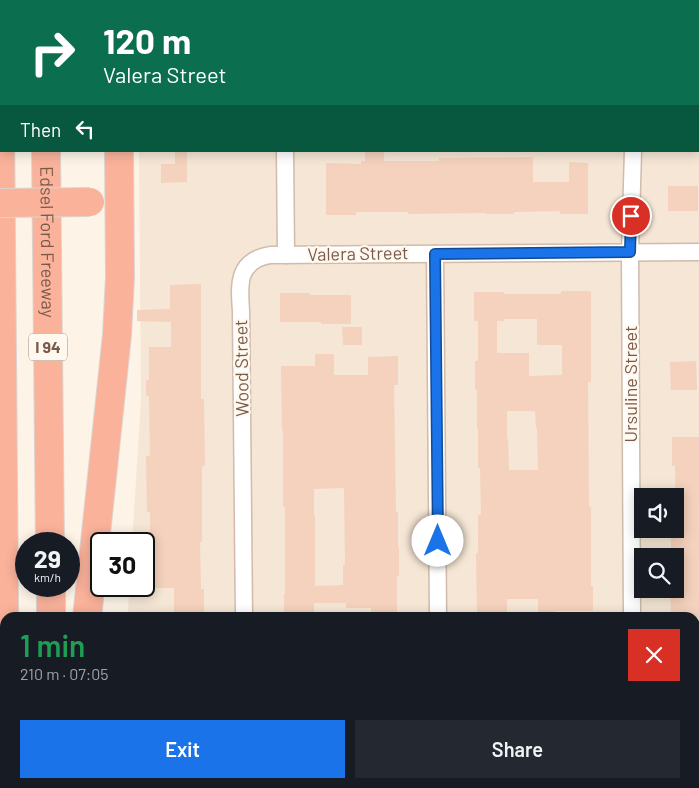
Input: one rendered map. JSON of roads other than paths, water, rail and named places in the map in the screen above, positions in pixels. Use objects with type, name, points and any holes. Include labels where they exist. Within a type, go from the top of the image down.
[{"type":"highway","points":[[0,152],[4,612]]},
{"type":"highway","name":"Edsel Ford Freeway","points":[[46,152],[50,532]]},
{"type":"highway","points":[[88,612],[117,335],[120,277],[119,152]]},
{"type":"highway","points":[[0,203],[90,202],[99,200],[106,195],[119,178]]},
{"type":"highway","points":[[50,597],[51,612]]},
{"type":"street","points":[[285,152],[286,255]]},
{"type":"street","name":"Ursuline Street","points":[[632,152],[630,252],[632,612]]},
{"type":"street","name":"Valera Street","points":[[286,255],[699,252]]},
{"type":"street","points":[[435,254],[438,612]]},
{"type":"street","name":"Wood Street","points":[[244,612],[240,282],[248,266],[263,256],[286,255]]}]
